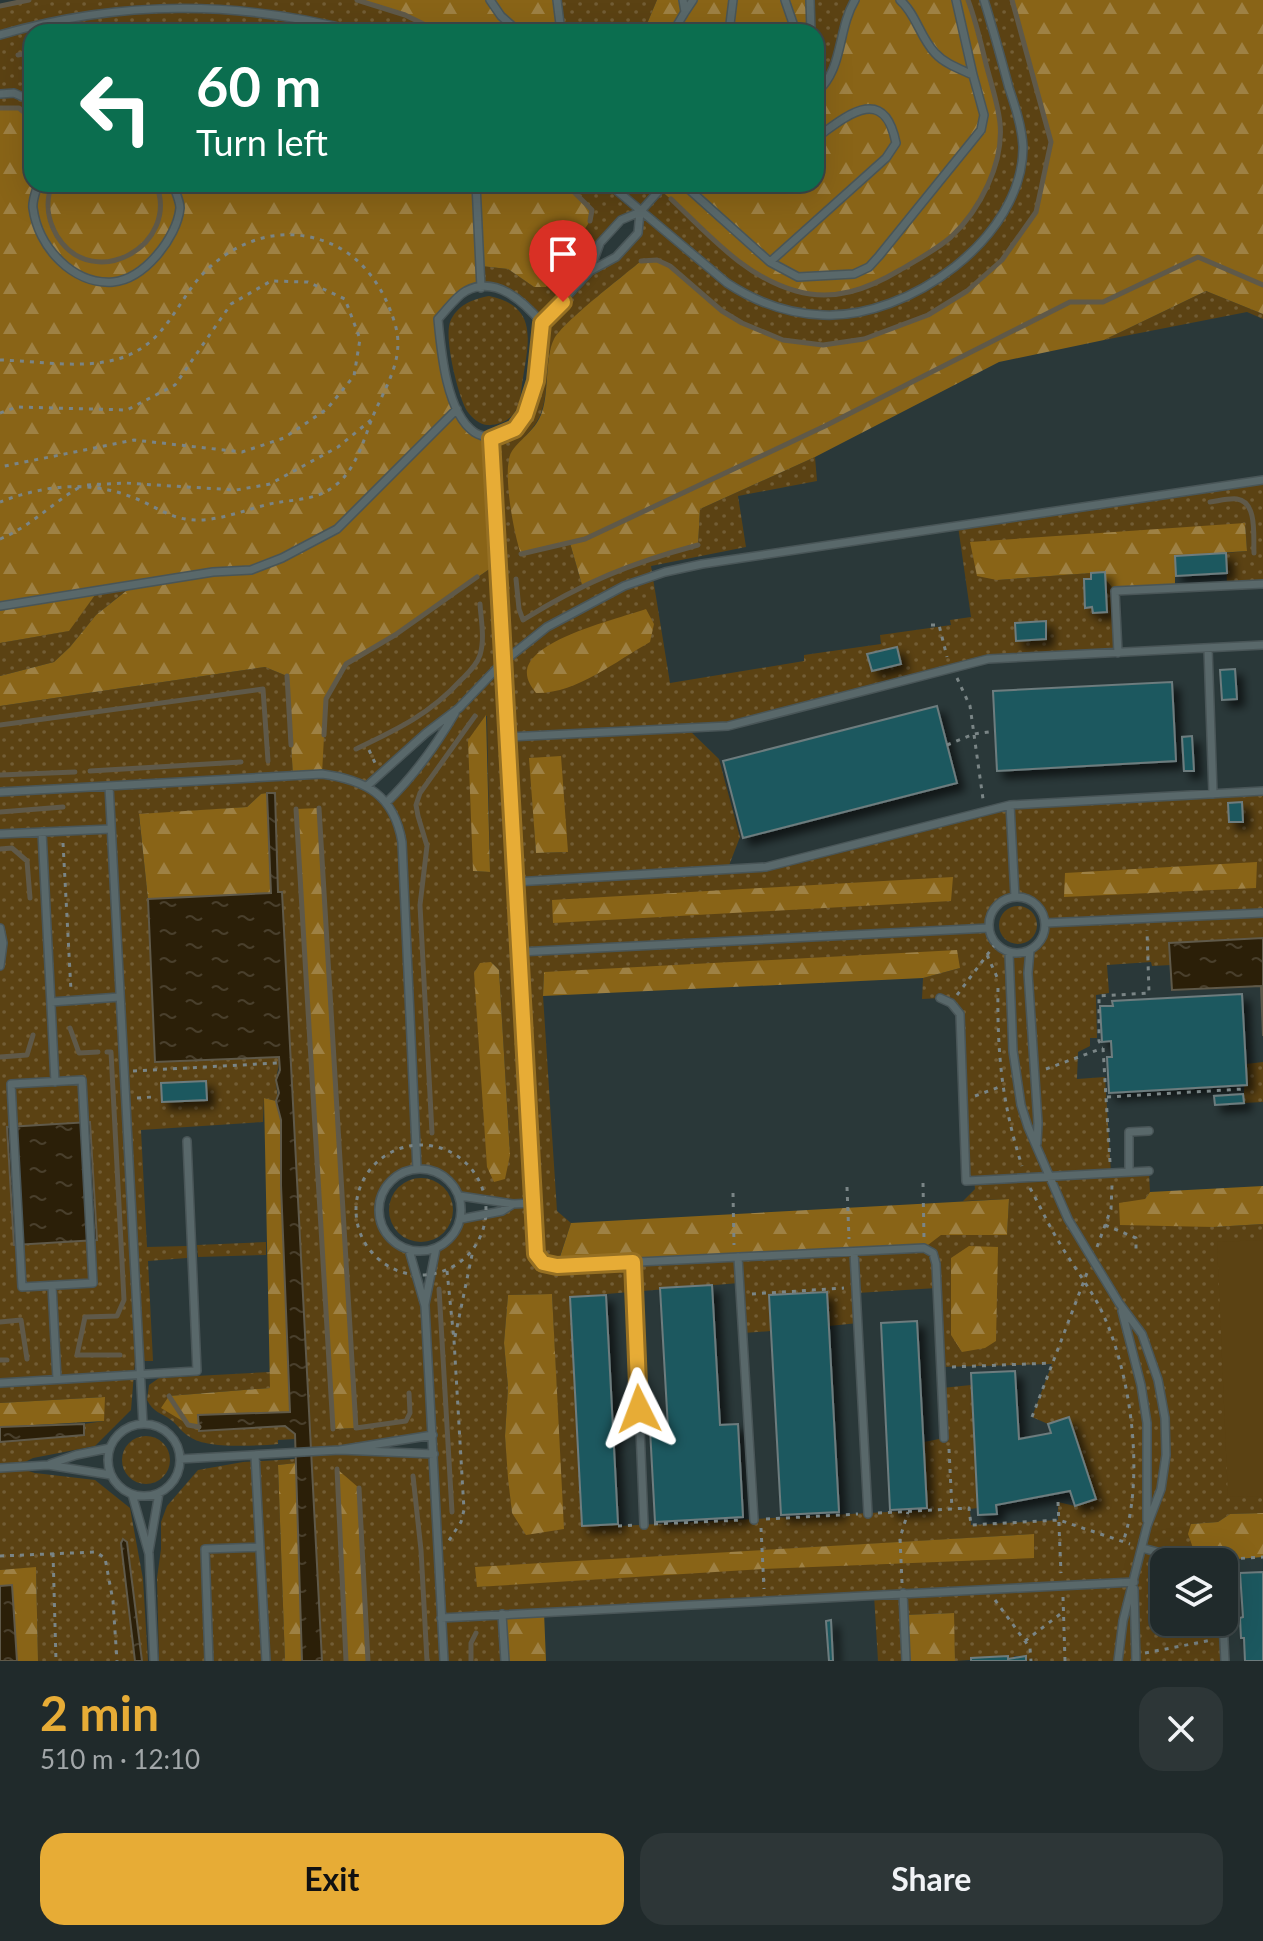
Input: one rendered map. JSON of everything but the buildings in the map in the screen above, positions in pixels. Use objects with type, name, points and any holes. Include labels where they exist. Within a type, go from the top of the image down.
[{"type":"lane","points":[[490,0],[510,24]]},
{"type":"lane","points":[[557,0],[560,24]]},
{"type":"lane","points":[[683,0],[685,12]]},
{"type":"lane","points":[[678,24],[693,0]]},
{"type":"lane","points":[[730,24],[733,0]]},
{"type":"lane","points":[[785,0],[793,24]]},
{"type":"lane","points":[[810,0],[811,24]]},
{"type":"lane","points":[[824,83],[834,70],[847,14],[855,0]]},
{"type":"lane","points":[[900,0],[907,6],[934,53],[950,65],[973,75]]},
{"type":"lane","points":[[693,192],[770,262],[798,277],[854,274],[869,267],[981,130],[984,115],[956,0]]},
{"type":"lane","points":[[618,192],[727,283],[748,296],[794,312],[825,316],[853,313],[881,306],[941,277],[965,260],[1000,220],[1019,170],[1023,147],[984,0]]},
{"type":"lane","points":[[44,24],[93,12],[205,6],[272,12],[324,24]]},
{"type":"lane","points":[[0,35],[24,29]]},
{"type":"lane","points":[[0,94],[14,93],[24,97]]},
{"type":"lane","points":[[770,262],[886,158],[896,143],[893,126],[882,113],[867,109],[854,111],[824,132]]},
{"type":"lane","points":[[36,192],[33,207],[43,237],[57,258],[72,273],[114,282],[141,272],[166,246],[180,207],[175,192]]},
{"type":"lane","points":[[476,192],[481,288]]},
{"type":"lane","points":[[590,271],[600,243],[621,220],[640,212],[658,192]]},
{"type":"lane","points":[[542,323],[523,301],[492,285],[465,291],[438,319],[441,360],[457,409],[472,431],[491,439],[515,429],[525,415],[536,381],[542,323],[590,271],[616,257],[638,233],[640,212]]},
{"type":"lane","points":[[0,606],[213,572],[251,570],[282,558],[337,529],[457,409]]},
{"type":"lane","points":[[491,439],[536,1254],[543,1263],[557,1266],[924,1248],[933,1253],[936,1264],[944,1438]]},
{"type":"lane","points":[[367,786],[459,708],[503,662],[547,627],[624,586],[702,564],[1263,480]]},
{"type":"lane","points":[[1118,653],[1115,591],[1263,584]]},
{"type":"lane","points":[[507,737],[728,726],[988,659],[1263,645]]},
{"type":"lane","points":[[1208,648],[1213,794]]},
{"type":"lane","points":[[386,803],[432,751],[459,708]]},
{"type":"lane","points":[[0,792],[322,774],[350,778],[367,786],[386,803],[399,821],[402,842],[417,1169]]},
{"type":"lane","points":[[109,786],[143,1424]]},
{"type":"lane","points":[[515,882],[766,867],[1010,805],[1263,791]]},
{"type":"lane","points":[[1010,805],[1015,897]]},
{"type":"lane","points":[[0,834],[111,829]]},
{"type":"lane","points":[[42,832],[55,1082]]},
{"type":"lane","points":[[1015,897],[1026,898],[1036,904],[1045,923],[1039,944],[1019,954],[1009,953],[996,943],[989,928],[990,917],[996,907],[1004,900],[1015,897]]},
{"type":"lane","points":[[1045,923],[1263,913]]},
{"type":"lane","points":[[0,928],[3,943],[0,966]]},
{"type":"lane","points":[[519,952],[989,928]]},
{"type":"lane","points":[[1030,950],[1028,973],[1037,1145]]},
{"type":"lane","points":[[1009,953],[1014,1062],[1021,1105],[1068,1219],[1119,1303],[1142,1334],[1153,1360],[1165,1418],[1166,1455],[1161,1489],[1147,1526],[1123,1621],[1118,1661]]},
{"type":"lane","points":[[51,1002],[120,997]]},
{"type":"lane","points":[[940,998],[951,1003],[960,1014],[966,1181],[1149,1171]]},
{"type":"lane","points":[[82,1080],[93,1283],[52,1286],[22,1287],[11,1084],[82,1080]]},
{"type":"lane","points":[[1129,1172],[1129,1132],[1149,1131]]},
{"type":"lane","points":[[0,1383],[197,1371],[187,1141]]},
{"type":"lane","points":[[427,1169],[441,1174],[452,1183],[460,1196],[461,1219],[455,1233],[445,1244],[436,1248],[416,1252],[409,1250],[390,1239],[381,1227],[378,1212],[380,1197],[387,1184],[398,1174],[427,1169]]},
{"type":"lane","points":[[460,1196],[513,1204],[533,1203]]},
{"type":"lane","points":[[461,1219],[502,1211],[513,1204]]},
{"type":"lane","points":[[425,1306],[436,1248]]},
{"type":"lane","points":[[409,1250],[425,1306],[444,1661]]},
{"type":"lane","points":[[852,1252],[868,1514]]},
{"type":"lane","points":[[736,1258],[754,1520]]},
{"type":"lane","points":[[633,1262],[644,1525]]},
{"type":"lane","points":[[52,1286],[57,1379]]},
{"type":"lane","points":[[1119,1303],[1141,1385],[1147,1423],[1147,1526]]},
{"type":"lane","points":[[143,1424],[157,1426],[169,1434],[177,1445],[180,1459],[178,1473],[171,1485],[159,1493],[146,1496],[132,1494],[120,1487],[111,1475],[108,1461],[110,1448],[118,1436],[129,1427],[143,1424]]},
{"type":"lane","points":[[180,1459],[340,1450],[433,1435]]},
{"type":"lane","points":[[48,1465],[110,1448]]},
{"type":"lane","points":[[340,1450],[434,1454]]},
{"type":"lane","points":[[255,1455],[266,1661]]},
{"type":"lane","points":[[0,1468],[48,1465],[111,1475]]},
{"type":"lane","points":[[154,1661],[149,1554],[159,1493]]},
{"type":"lane","points":[[132,1494],[149,1554]]},
{"type":"lane","points":[[209,1661],[205,1549],[260,1547]]},
{"type":"lane","points":[[1142,1548],[1150,1550]]},
{"type":"lane","points":[[441,1618],[1134,1582]]},
{"type":"lane","points":[[1134,1582],[1136,1658]]},
{"type":"lane","points":[[903,1593],[906,1661]]},
{"type":"lane","points":[[502,1614],[505,1661]]},
{"type":"lane","points":[[1224,1638],[1225,1661]]},
{"type":"path","points":[[0,360],[107,362],[137,352],[161,332],[198,279],[224,254],[252,239],[282,234],[313,236],[337,246],[369,271],[385,296],[397,328],[397,362],[364,441],[344,477],[325,492],[214,519],[185,519],[128,495],[83,485],[57,500],[20,531],[0,539]]},
{"type":"path","points":[[0,413],[17,407],[127,410],[175,385],[231,304],[271,281],[308,282],[345,299],[360,339],[354,376],[327,409],[284,438],[242,452],[134,440],[0,467]]},
{"type":"path","points":[[0,502],[27,491],[83,485],[125,483],[236,490],[270,484],[338,447],[372,419]]},
{"type":"path","points":[[931,625],[939,625],[953,669],[970,706],[985,812]]},
{"type":"path","points":[[947,745],[974,734],[995,731]]},
{"type":"path","points":[[369,750],[380,774]]},
{"type":"path","points":[[63,831],[71,1000]]},
{"type":"path","points":[[1032,1417],[1113,1199],[1103,1048],[1099,1041],[1099,996],[1149,993],[1146,918]]},
{"type":"path","points":[[951,1003],[996,943]]},
{"type":"path","points":[[987,955],[997,974],[997,1046],[1001,1086],[1026,1178],[1110,1331],[1128,1403],[1133,1492],[1123,1542]]},
{"type":"path","points":[[124,1072],[277,1063]]},
{"type":"path","points":[[1106,1097],[1243,1089]]},
{"type":"path","points":[[126,1098],[153,1097]]},
{"type":"path","points":[[454,1340],[473,1250],[482,1233],[486,1214],[480,1182],[462,1159],[435,1146],[399,1148],[373,1167],[363,1180],[356,1214],[360,1232],[377,1257],[404,1273],[429,1274],[447,1271],[473,1250]]},
{"type":"path","points":[[923,1183],[924,1248]]},
{"type":"path","points":[[847,1187],[852,1252]]},
{"type":"path","points":[[733,1193],[736,1258]]},
{"type":"path","points":[[1105,1225],[1136,1238],[1136,1250]]},
{"type":"path","points":[[439,1548],[449,1541],[464,1510],[447,1271]]},
{"type":"path","points":[[740,1295],[856,1287]]},
{"type":"path","points":[[941,1367],[1052,1363]]},
{"type":"path","points":[[944,1438],[949,1446],[952,1509]]},
{"type":"path","points":[[764,1601],[761,1519],[969,1508],[971,1525],[1059,1520],[1142,1548]]},
{"type":"path","points":[[903,1593],[900,1538],[908,1512]]},
{"type":"path","points":[[618,1526],[754,1520]]},
{"type":"path","points":[[0,1556],[96,1552],[105,1558],[113,1601],[117,1661]]},
{"type":"path","points":[[53,1553],[56,1661]]},
{"type":"path","points":[[1238,1559],[1263,1557]]},
{"type":"path","points":[[987,1589],[1030,1648],[1031,1661]]},
{"type":"path","points":[[1025,1641],[1063,1612]]},
{"type":"path","points":[[1136,1658],[1224,1638]]},
{"type":"shaded area","points":[[29,0],[357,0],[424,24],[24,24],[24,112],[19,108],[0,108],[0,6]]},
{"type":"shaded area","points":[[557,0],[657,0],[647,24],[573,24],[560,20]]},
{"type":"shaded area","points":[[810,0],[855,0],[834,70],[824,83],[824,24],[811,24]]},
{"type":"shaded area","points":[[968,0],[1012,0],[1051,142],[1036,212],[1002,260],[967,291],[928,315],[864,339],[823,345],[783,340],[742,323],[722,311],[670,266],[641,261],[568,323],[551,347],[541,413],[514,450],[508,464],[521,554],[570,543],[582,585],[640,561],[698,545],[700,509],[815,457],[817,481],[738,496],[746,547],[651,566],[670,683],[804,661],[804,655],[881,644],[880,635],[951,625],[950,620],[971,617],[958,526],[1263,480],[1263,584],[1227,585],[1226,553],[1247,551],[1245,524],[997,580],[1091,573],[1091,579],[1084,580],[1085,607],[1092,607],[1093,613],[1107,612],[1106,580],[1115,591],[1118,653],[988,659],[752,721],[687,728],[719,759],[740,837],[728,868],[766,867],[1010,805],[1263,791],[1263,938],[1170,943],[1171,965],[1152,966],[1151,962],[1107,965],[1109,993],[1096,995],[1097,1038],[1090,1038],[1090,1046],[1078,1052],[1077,1079],[1105,1077],[1111,1173],[1149,1171],[1150,1192],[1145,1199],[1195,1225],[1263,1224],[1263,1513],[1230,1514],[1218,1522],[1191,1524],[1209,1548],[1150,1548],[1150,1636],[1224,1636],[1225,1661],[1026,1661],[1025,1656],[1014,1656],[1014,1659],[955,1661],[953,1613],[904,1615],[906,1661],[878,1661],[874,1595],[503,1614],[505,1661],[368,1661],[367,1613],[337,1471],[346,1661],[322,1661],[282,893],[278,893],[274,793],[261,794],[247,807],[139,815],[148,899],[155,1062],[279,1056],[277,1096],[276,1101],[264,1098],[263,1122],[141,1130],[147,1247],[187,1246],[187,1258],[148,1261],[153,1361],[145,1361],[139,1355],[135,1361],[131,1410],[95,1446],[33,1458],[15,1467],[35,1473],[95,1480],[130,1508],[143,1579],[148,1661],[142,1661],[127,1542],[123,1539],[135,1661],[38,1661],[36,1568],[0,1570],[0,1442],[84,1435],[84,1424],[104,1421],[104,1397],[0,1403],[0,706],[265,667],[287,676],[293,775],[321,774],[326,699],[346,664],[395,635],[498,563],[491,439],[515,429],[528,408],[536,379],[542,323],[507,292],[481,288],[481,266],[508,269],[534,287],[581,198],[575,192],[663,192],[744,267],[772,282],[863,290],[920,257],[994,95]],"holes":[[[640,213],[638,233],[616,257],[591,269],[608,234]],[[457,710],[410,779],[386,803],[367,786]],[[485,716],[487,716],[490,872],[473,871]],[[530,758],[568,852],[536,853]],[[296,810],[356,1428],[333,1429]],[[1015,897],[1034,903],[1044,913],[1045,926],[1040,939],[1018,955],[1005,952],[993,940],[989,926],[992,913],[1002,903]],[[491,962],[499,970],[510,1155]],[[960,968],[923,978],[922,999],[940,998],[960,1014],[966,1181],[974,1180],[975,1189],[963,1201],[1009,1199],[1007,1234],[941,1235],[557,1265],[571,1223],[557,1211],[544,972]],[[206,1081],[207,1100],[162,1102],[161,1083]],[[412,1169],[435,1172],[451,1183],[460,1196],[512,1205],[461,1219],[445,1243],[436,1248],[424,1303],[409,1250],[395,1244],[385,1235],[379,1223],[381,1198],[398,1177]],[[739,1283],[743,1333],[771,1331],[769,1295],[827,1292],[829,1326],[858,1323],[857,1293],[937,1288],[941,1367],[1052,1364],[1032,1417],[1048,1424],[1069,1418],[1096,1499],[1075,1506],[1058,1502],[1058,1520],[971,1525],[970,1509],[978,1508],[971,1385],[942,1388],[944,1438],[924,1442],[927,1510],[583,1526],[570,1297]],[[552,1294],[563,1529],[512,1513],[505,1436],[508,1387],[504,1343],[508,1295]],[[433,1436],[433,1454],[346,1449]],[[1034,1534],[478,1587],[476,1568]]]},
{"type":"shaded area","points":[[1206,291],[1263,314],[1263,319],[1247,312],[1104,340]]},
{"type":"shaded area","points":[[489,296],[516,308],[527,326],[528,338],[518,406],[509,418],[491,425],[476,420],[463,404],[449,341],[450,322],[461,307]]},
{"type":"shaded area","points":[[133,585],[96,615],[54,662],[0,676],[0,643],[68,631],[98,591]]},
{"type":"shaded area","points":[[1018,906],[1031,912],[1037,925],[1031,938],[1018,944],[1005,938],[999,925],[1005,912]]},
{"type":"shaded area","points":[[1263,1062],[1263,1102],[1244,1103],[1246,1064]]},
{"type":"shaded area","points":[[415,1178],[427,1178],[444,1187],[451,1198],[451,1222],[444,1233],[427,1242],[415,1242],[403,1237],[394,1228],[389,1216],[389,1204],[394,1192],[403,1183]]},
{"type":"shaded area","points":[[1263,1240],[1263,1496],[1228,1497],[1217,1242]]},
{"type":"shaded area","points":[[266,1242],[266,1255],[198,1257],[197,1245]]},
{"type":"shaded area","points":[[270,1372],[270,1388],[169,1396],[199,1430],[285,1426],[295,1434],[295,1439],[278,1440],[278,1444],[232,1446],[198,1441],[155,1410],[147,1400],[149,1385],[159,1378]]},
{"type":"shaded area","points":[[146,1436],[163,1443],[170,1460],[163,1477],[146,1484],[129,1477],[122,1460],[129,1443]]},
{"type":"shaded area","points":[[296,1459],[296,1463],[278,1465],[285,1661],[159,1661],[157,1578],[161,1522],[167,1506],[198,1470],[243,1462]]},
{"type":"green space","points":[[357,0],[557,0],[560,20],[573,24],[424,24]]},
{"type":"green space","points":[[657,0],[810,0],[811,24],[647,24]]},
{"type":"green space","points":[[855,0],[968,0],[1000,124],[998,154],[989,183],[971,213],[951,237],[863,290],[832,294],[799,292],[744,267],[663,192],[824,192],[824,83],[834,70]]},
{"type":"green space","points":[[1012,0],[1263,0],[1263,314],[1206,291],[1104,340],[999,362],[815,457],[700,509],[698,545],[640,561],[582,585],[570,543],[521,554],[510,501],[509,459],[512,451],[533,429],[542,412],[551,346],[560,331],[581,311],[641,261],[657,260],[670,266],[722,311],[742,323],[783,340],[823,345],[864,339],[928,315],[967,291],[1002,260],[1036,212],[1051,142]]},
{"type":"green space","points":[[0,108],[19,108],[24,112],[24,192],[574,192],[592,210],[590,221],[546,287],[534,287],[508,269],[481,266],[481,288],[465,291],[438,319],[447,380],[457,410],[474,431],[491,439],[498,563],[395,635],[346,664],[326,699],[322,774],[293,776],[287,676],[265,667],[0,706],[0,676],[54,662],[96,615],[131,587],[98,591],[69,631],[0,643]]},
{"type":"green space","points":[[1245,523],[1247,551],[1175,556],[1175,588],[1115,591],[1106,580],[1105,572],[997,580],[977,576],[970,542]]},
{"type":"green space","points":[[646,609],[654,624],[650,642],[581,682],[551,692],[536,693],[528,680],[527,670],[544,648],[578,631]]},
{"type":"green space","points":[[486,715],[490,872],[473,871],[468,740]]},
{"type":"green space","points":[[561,756],[568,852],[536,853],[529,758]]},
{"type":"green space","points":[[267,793],[271,893],[148,899],[139,814],[247,807],[261,794]]},
{"type":"green space","points":[[319,808],[356,1428],[333,1429],[296,809]]},
{"type":"green space","points":[[1257,862],[1256,888],[1064,897],[1065,873]]},
{"type":"green space","points":[[953,877],[951,901],[553,923],[552,900]]},
{"type":"green space","points":[[957,950],[960,968],[923,978],[543,996],[544,972]]},
{"type":"green space","points":[[491,962],[499,970],[510,1155],[505,1179],[494,1182],[487,1167],[474,973],[480,963]]},
{"type":"green space","points":[[264,1098],[276,1101],[281,1120],[290,1412],[199,1415],[199,1431],[161,1408],[169,1396],[270,1388]]},
{"type":"green space","points":[[1263,1186],[1263,1224],[1213,1227],[1120,1225],[1119,1203],[1145,1199],[1150,1192]]},
{"type":"green space","points":[[1009,1199],[1007,1235],[941,1235],[924,1248],[557,1266],[571,1223]]},
{"type":"green space","points":[[969,1246],[998,1247],[996,1341],[985,1348],[962,1352],[951,1335],[951,1258]]},
{"type":"green space","points":[[552,1294],[564,1529],[526,1535],[512,1513],[508,1478],[505,1436],[508,1387],[504,1343],[508,1295]]},
{"type":"green space","points":[[105,1397],[104,1421],[0,1427],[0,1403]]},
{"type":"green space","points":[[296,1463],[302,1661],[285,1661],[278,1465]]},
{"type":"green space","points":[[337,1469],[359,1488],[368,1661],[346,1661]]},
{"type":"green space","points":[[1263,1513],[1263,1557],[1238,1559],[1238,1548],[1193,1548],[1188,1534],[1191,1524],[1218,1522],[1230,1514]]},
{"type":"green space","points":[[1034,1534],[1034,1558],[763,1569],[477,1587],[475,1567]]},
{"type":"green space","points":[[36,1567],[38,1661],[17,1661],[12,1586],[0,1586],[0,1570]]},
{"type":"green space","points":[[544,1612],[546,1661],[505,1661],[502,1614]]},
{"type":"green space","points":[[954,1613],[955,1661],[906,1661],[904,1615]]},
{"type":"water","points":[[267,793],[275,793],[278,892],[282,892],[322,1661],[302,1661],[295,1434],[285,1426],[199,1431],[198,1415],[290,1412],[281,1120],[276,1101],[279,1093],[276,1080],[280,1070],[279,1057],[155,1062],[148,899],[271,893]]},
{"type":"water","points":[[1263,938],[1263,1036],[1261,986],[1172,990],[1169,943]]},
{"type":"water","points":[[90,1122],[97,1240],[14,1245],[7,1127]]},
{"type":"water","points":[[84,1424],[84,1435],[0,1442],[0,1427]]},
{"type":"water","points":[[123,1539],[127,1542],[142,1661],[135,1661]]},
{"type":"water","points":[[12,1585],[17,1661],[0,1661],[0,1586]]},
{"type":"waterway","points":[[0,6],[29,0]]},
{"type":"waterway","points":[[357,0],[424,24]]},
{"type":"waterway","points":[[671,199],[714,240],[760,276],[810,294],[837,294],[863,288],[933,251],[962,226],[980,200],[998,154],[998,108],[968,0]]},
{"type":"waterway","points":[[641,261],[657,260],[670,266],[722,311],[742,323],[783,340],[823,345],[864,339],[928,315],[967,291],[1002,260],[1036,212],[1051,142],[1012,0]]},
{"type":"waterway","points":[[18,55],[24,54]]},
{"type":"waterway","points":[[0,108],[19,108],[24,112]]},
{"type":"waterway","points":[[50,192],[48,211],[57,236],[73,253],[91,261],[111,261],[129,255],[145,243],[156,226],[160,206],[157,192]]},
{"type":"waterway","points":[[574,192],[592,210],[590,221]]},
{"type":"waterway","points":[[521,554],[585,539],[825,426],[1070,302],[1103,302],[1198,257],[1263,285]]},
{"type":"waterway","points":[[1210,502],[1227,499],[1244,502],[1253,522],[1254,553]]},
{"type":"waterway","points":[[516,579],[523,620],[608,575],[698,545]]},
{"type":"waterway","points":[[324,735],[326,699],[346,664],[395,635],[477,577]]},
{"type":"waterway","points":[[356,749],[425,712],[472,669],[481,649],[480,604]]},
{"type":"waterway","points":[[287,676],[291,745]]},
{"type":"waterway","points":[[0,725],[263,689],[268,761]]},
{"type":"waterway","points":[[432,1133],[420,905],[427,846],[416,805],[420,793],[475,716]]},
{"type":"waterway","points":[[90,771],[241,762]]},
{"type":"waterway","points":[[0,775],[75,772]]},
{"type":"waterway","points":[[0,812],[63,807]]},
{"type":"waterway","points":[[319,808],[356,1428],[406,1421],[410,1413],[409,1393]]},
{"type":"waterway","points":[[296,809],[333,1429]]},
{"type":"waterway","points":[[0,849],[12,848],[27,861],[30,898]]},
{"type":"waterway","points":[[70,1028],[79,1053],[98,1052]]},
{"type":"waterway","points":[[0,1057],[27,1055],[33,1035]]},
{"type":"waterway","points":[[107,1052],[111,1052],[124,1300],[117,1316],[85,1317],[77,1355],[120,1355]]},
{"type":"waterway","points":[[439,1289],[452,1512]]},
{"type":"waterway","points":[[0,1322],[21,1320],[27,1359]]},
{"type":"waterway","points":[[0,1360],[7,1360]]},
{"type":"waterway","points":[[169,1396],[188,1425],[199,1427]]},
{"type":"waterway","points":[[337,1469],[346,1661]]},
{"type":"waterway","points":[[413,1476],[427,1661]]},
{"type":"waterway","points":[[359,1488],[368,1661]]},
{"type":"waterway","points":[[471,1661],[471,1643],[476,1633]]},
{"type":"route","points":[[563,302],[542,323],[536,381],[525,415],[515,429],[491,439],[536,1254],[543,1263],[557,1266],[633,1262],[639,1409]]}]
